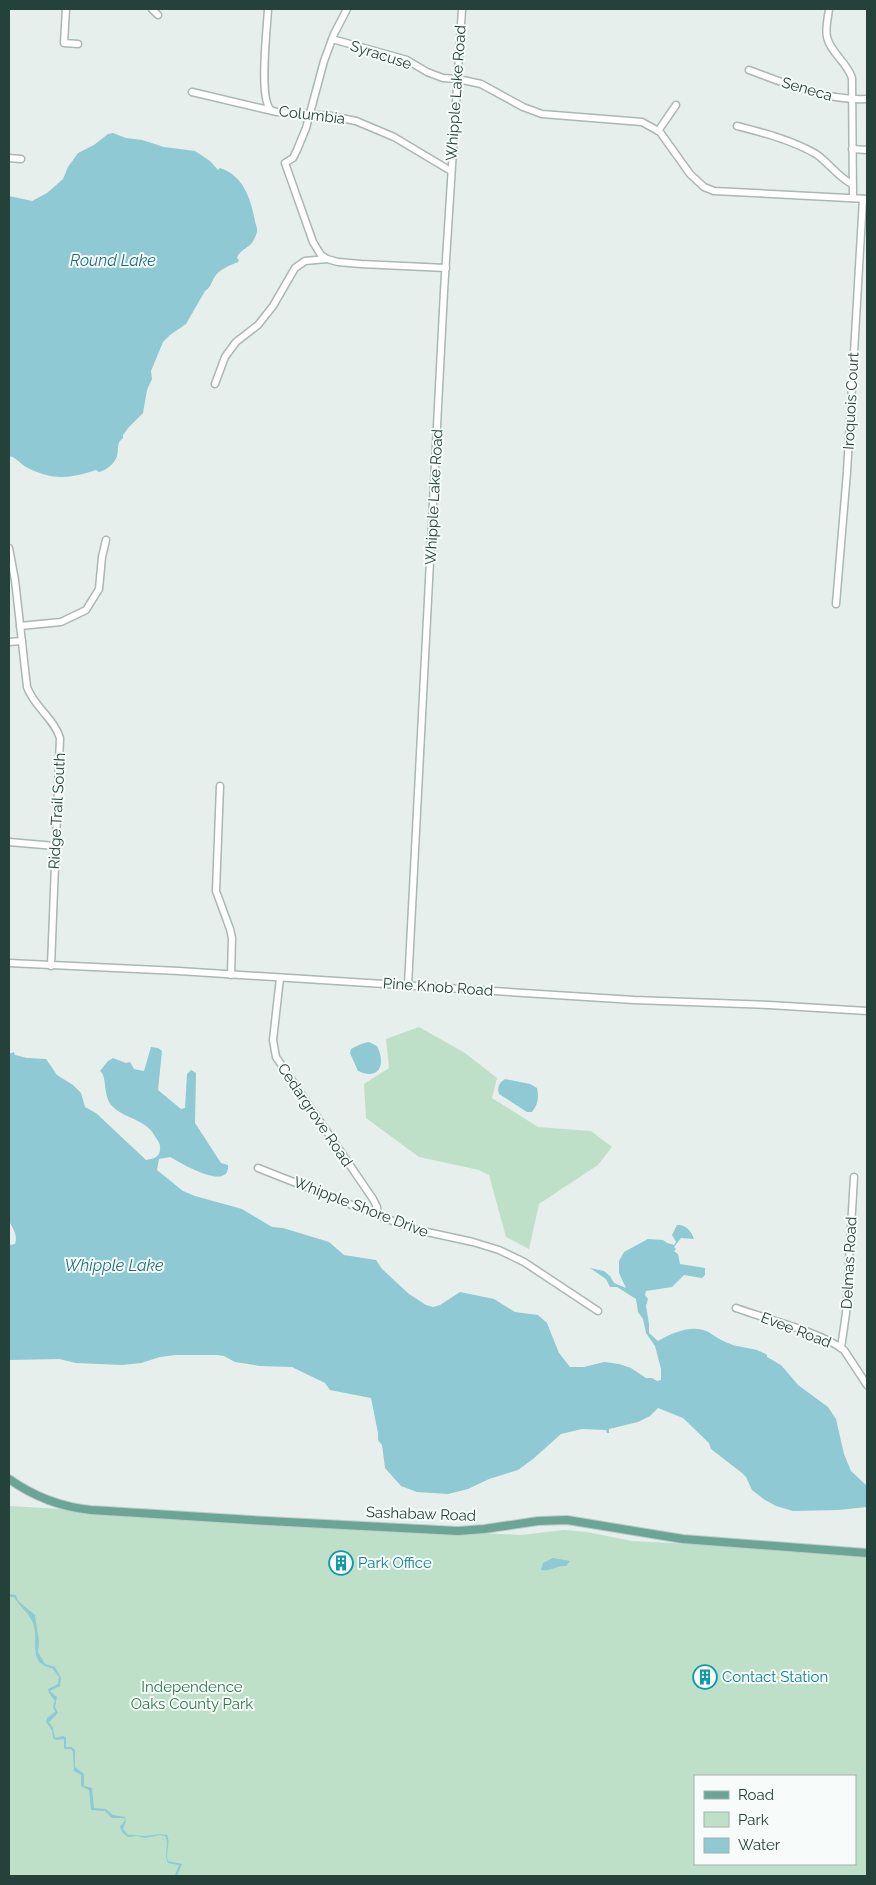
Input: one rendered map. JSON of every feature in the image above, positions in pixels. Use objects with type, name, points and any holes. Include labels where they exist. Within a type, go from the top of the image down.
[{"type":"main road","name":"Sashabaw Road","points":[[9,1478],[45,1498],[66,1506],[91,1510],[260,1521],[458,1530],[484,1529],[546,1520],[568,1520],[683,1539],[867,1553]]},
{"type":"street","points":[[66,9],[64,43],[78,44]]},
{"type":"street","points":[[152,9],[158,15]]},
{"type":"street","points":[[268,9],[265,74],[266,104],[270,109]]},
{"type":"street","points":[[347,9],[332,39],[297,150],[293,158],[284,163],[313,242],[321,255],[338,262],[446,268]]},
{"type":"street","name":"Whipple Lake Road","points":[[408,985],[410,913],[420,776],[451,171],[462,9]]},
{"type":"street","points":[[829,9],[828,40],[850,70],[852,78],[853,198]]},
{"type":"street","name":"Syracuse","points":[[332,39],[407,60],[433,75],[481,84],[523,107],[542,114],[636,121],[658,131]]},
{"type":"street","name":"Seneca","points":[[749,70],[821,95],[841,99],[867,99]]},
{"type":"street","name":"Columbia","points":[[192,92],[270,109],[276,112],[343,118],[370,126],[394,137],[451,171]]},
{"type":"street","points":[[676,105],[658,131],[690,174],[704,187],[714,191],[865,199]]},
{"type":"street","points":[[737,126],[787,140],[816,154],[846,181],[852,184]]},
{"type":"street","points":[[852,149],[867,150]]},
{"type":"street","points":[[9,158],[21,159]]},
{"type":"street","name":"Iroquois Court","points":[[836,604],[865,199]]},
{"type":"street","points":[[215,384],[225,357],[236,342],[258,324],[274,306],[295,268],[305,261],[327,258]]},
{"type":"street","points":[[20,626],[61,622],[86,610],[100,589],[102,557],[106,540]]},
{"type":"street","name":"Ridge Trail South","points":[[9,548],[15,580],[24,672],[29,692],[36,705],[53,723],[60,738],[60,780],[55,846],[51,966]]},
{"type":"street","points":[[9,642],[22,641]]},
{"type":"street","points":[[220,786],[216,891],[232,938],[231,975]]},
{"type":"street","points":[[9,842],[55,846]]},
{"type":"street","name":"Pine Knob Road","points":[[9,963],[623,999],[867,1011]]},
{"type":"street","name":"Cedargrove Road","points":[[280,978],[273,1040],[276,1057],[373,1199],[378,1215]]},
{"type":"street","name":"Whipple Shore Drive","points":[[258,1168],[413,1229],[472,1242],[506,1253],[524,1262],[598,1311]]},
{"type":"street","name":"Delmas Road","points":[[841,1348],[846,1305],[854,1177]]},
{"type":"street","name":"Evee Road","points":[[736,1308],[811,1334],[841,1348],[867,1385]]},
{"type":"green space","points":[[419,1027],[465,1053],[497,1078],[492,1098],[538,1127],[591,1131],[612,1147],[598,1165],[539,1204],[529,1249],[506,1237],[489,1175],[479,1170],[419,1157],[366,1118],[364,1084],[389,1068],[386,1039]]},
{"type":"green space","name":"Independence Oaks County Park","points":[[9,1506],[521,1535],[564,1530],[587,1532],[632,1541],[867,1553],[867,1876],[9,1876]]},
{"type":"water","name":"Round Lake","points":[[113,133],[164,147],[195,151],[210,161],[218,170],[220,168],[228,171],[235,176],[245,189],[251,204],[257,232],[251,244],[238,255],[238,262],[224,268],[216,275],[186,324],[163,342],[151,371],[152,379],[147,390],[143,413],[123,435],[116,459],[112,464],[99,472],[96,470],[62,477],[46,475],[28,468],[15,458],[9,456],[9,196],[32,201],[47,193],[63,179],[68,167],[78,153],[94,145],[108,134]]},
{"type":"water","points":[[369,1042],[377,1046],[381,1064],[376,1072],[366,1074],[358,1071],[350,1053],[351,1049]]},
{"type":"water","name":"Whipple Lake","points":[[151,1047],[162,1051],[158,1090],[181,1109],[185,1108],[187,1074],[191,1070],[196,1073],[195,1123],[221,1163],[228,1165],[226,1173],[221,1176],[213,1176],[193,1169],[170,1157],[159,1159],[157,1170],[183,1191],[242,1209],[272,1227],[283,1228],[329,1242],[344,1255],[376,1260],[382,1269],[409,1294],[426,1305],[433,1307],[440,1305],[460,1292],[494,1299],[515,1312],[538,1315],[547,1323],[559,1353],[570,1367],[584,1367],[604,1362],[619,1364],[631,1368],[646,1378],[652,1378],[657,1381],[661,1380],[661,1369],[655,1346],[646,1333],[643,1319],[638,1312],[636,1299],[617,1287],[610,1287],[606,1279],[590,1268],[604,1271],[614,1283],[626,1288],[619,1273],[619,1261],[624,1252],[648,1239],[663,1240],[674,1245],[676,1242],[672,1235],[677,1225],[686,1227],[694,1239],[681,1238],[674,1247],[676,1249],[674,1251],[678,1254],[680,1264],[705,1268],[705,1275],[702,1278],[684,1275],[672,1287],[646,1291],[649,1333],[658,1341],[683,1330],[704,1330],[730,1344],[763,1353],[781,1365],[798,1385],[828,1407],[836,1419],[844,1454],[851,1471],[867,1486],[867,1507],[793,1511],[776,1506],[752,1490],[746,1477],[711,1449],[709,1443],[683,1418],[658,1408],[650,1416],[638,1422],[609,1429],[609,1433],[606,1430],[582,1429],[561,1434],[518,1470],[489,1479],[468,1489],[448,1494],[417,1492],[401,1486],[385,1468],[382,1445],[378,1440],[371,1398],[330,1390],[325,1383],[292,1367],[260,1366],[235,1362],[224,1356],[217,1355],[176,1355],[122,1365],[76,1363],[59,1359],[9,1360],[9,1245],[15,1244],[16,1238],[9,1221],[9,1054],[14,1052],[15,1055],[27,1058],[46,1059],[57,1075],[73,1085],[81,1093],[85,1107],[96,1113],[146,1160],[157,1156],[160,1152],[159,1143],[152,1132],[142,1123],[113,1107],[107,1098],[104,1078],[100,1071],[113,1058],[126,1063],[130,1062],[134,1069],[144,1071]]},
{"type":"water","points":[[505,1079],[530,1084],[537,1088],[536,1106],[532,1112],[527,1112],[499,1094],[499,1085]]},
{"type":"water","points":[[553,1558],[570,1561],[566,1566],[541,1570],[543,1563]]},
{"type":"water","points":[[9,1594],[16,1595],[18,1601],[35,1615],[39,1642],[38,1652],[45,1664],[55,1667],[61,1678],[60,1686],[50,1691],[57,1697],[55,1707],[58,1713],[49,1722],[53,1728],[55,1738],[66,1737],[66,1747],[72,1747],[75,1750],[75,1767],[84,1774],[84,1786],[92,1788],[94,1808],[106,1809],[113,1815],[125,1817],[126,1821],[123,1829],[128,1835],[167,1835],[168,1861],[182,1864],[177,1876],[175,1875],[179,1865],[168,1863],[166,1853],[167,1842],[165,1836],[128,1837],[122,1832],[120,1827],[125,1820],[124,1818],[112,1818],[105,1811],[91,1810],[89,1790],[81,1786],[81,1775],[74,1771],[73,1752],[71,1749],[64,1749],[64,1739],[56,1740],[53,1738],[52,1730],[46,1722],[47,1718],[55,1712],[53,1706],[55,1701],[48,1689],[58,1684],[59,1677],[52,1668],[39,1661],[36,1656],[35,1630],[32,1620],[14,1597],[9,1597]]},
{"type":"place","name":"Park Office","points":[[341,1563]]},
{"type":"place","name":"Contact Station","points":[[705,1677]]}]
